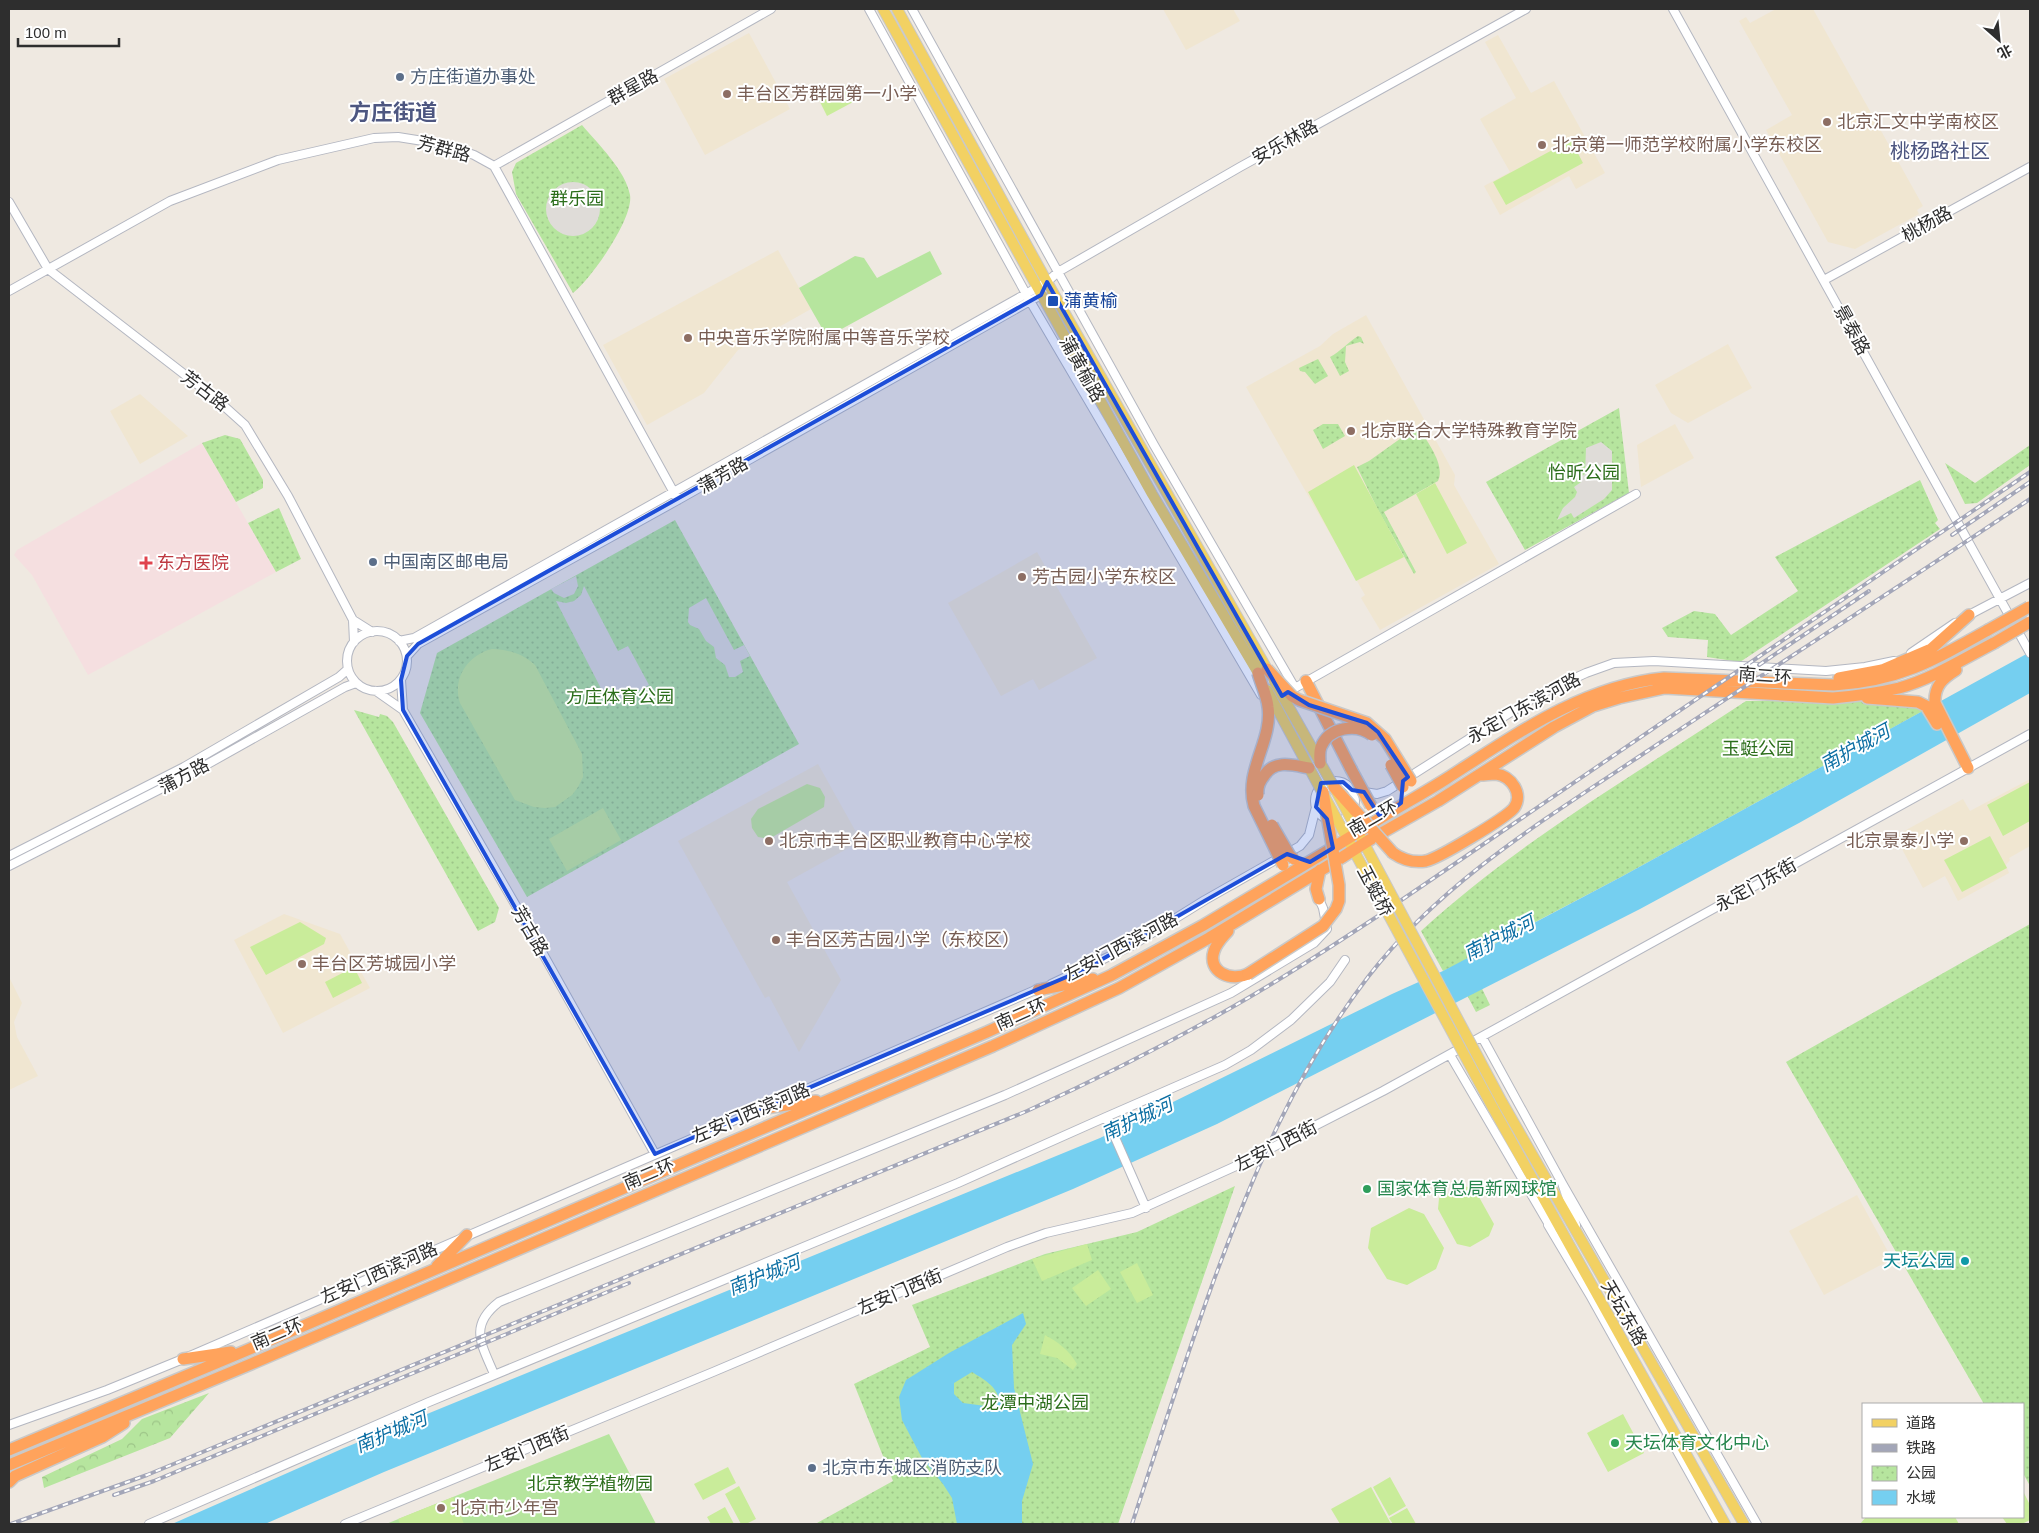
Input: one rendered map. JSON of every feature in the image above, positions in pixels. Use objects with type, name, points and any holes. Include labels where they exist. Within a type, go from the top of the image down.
[{"type":"highway","name":"南二环","points":[[9,1450],[987,1032],[1112,975],[1310,862],[1544,718],[1588,696],[1616,686],[1642,680],[1664,678],[1834,685],[1860,684],[1898,675],[1951,651],[2030,607]]},
{"type":"highway","points":[[1802,684],[1862,675],[1882,670],[1909,659],[1931,649],[1969,615]]},
{"type":"highway","name":"南二环","points":[[9,1465],[993,1046],[1119,988],[1236,922],[1479,775],[1554,727],[1593,706],[1665,688],[1825,697],[1855,696],[1900,687],[1934,674],[2030,622]]},
{"type":"highway","points":[[1955,751],[1935,703],[1935,693],[1939,683],[1945,677],[1994,643]]},
{"type":"highway","points":[[1263,671],[1299,700],[1367,723],[1385,739],[1407,784],[1401,803],[1389,813],[1379,815],[1371,806]]},
{"type":"highway","points":[[1263,671],[1268,714],[1265,735],[1252,781],[1252,796],[1254,806],[1283,865],[1278,881]]},
{"type":"highway","points":[[1306,681],[1375,814],[1369,825]]},
{"type":"highway","points":[[1855,696],[1918,702],[1926,706],[1965,770]]},
{"type":"highway","points":[[1310,862],[1302,862],[1290,856],[1263,811],[1257,790],[1259,782],[1265,774],[1275,766],[1283,764],[1314,766],[1320,749],[1330,736],[1343,729],[1360,728],[1370,733],[1378,742],[1407,784]]},
{"type":"highway","points":[[1326,786],[1393,853],[1398,857],[1413,861],[1434,858],[1451,849],[1513,808],[1518,796],[1508,778],[1494,774],[1479,775]]},
{"type":"highway","points":[[1407,784],[1431,784],[1442,781]]},
{"type":"highway","points":[[1236,922],[1218,943],[1213,960],[1217,969],[1225,976],[1236,978],[1248,974],[1323,926],[1336,909],[1339,901],[1339,885],[1326,786]]},
{"type":"highway","points":[[1319,900],[1316,889],[1320,870]]},
{"type":"highway","points":[[1292,888],[1310,892],[1319,900]]},
{"type":"highway","points":[[1038,990],[1112,975]]},
{"type":"highway","points":[[765,1108],[830,1099]]},
{"type":"highway","points":[[434,1269],[467,1235]]},
{"type":"highway","points":[[183,1359],[245,1350]]},
{"type":"highway","points":[[11,1479],[102,1438],[147,1407]]},
{"type":"main road","name":"蒲黄榆路","points":[[883,9],[1152,494],[1263,671]]},
{"type":"main road","name":"蒲黄榆路","points":[[897,9],[1263,671]]},
{"type":"main road","points":[[1134,479],[1152,494]]},
{"type":"main road","name":"玉蜓桥","points":[[1263,671],[1326,786],[1365,874],[1497,1105]]},
{"type":"main road","name":"天坛东路","points":[[1497,1105],[1581,1239],[1744,1524]]},
{"type":"main road","name":"天坛东路","points":[[1497,1105],[1575,1256],[1725,1524]]},
{"type":"street","name":"群星路","points":[[494,166],[771,9]]},
{"type":"street","points":[[868,9],[1028,297],[1267,705],[1636,494]]},
{"type":"street","points":[[912,9],[1154,445],[1295,688]]},
{"type":"street","name":"安乐林路","points":[[1038,291],[1058,272],[1240,166],[1526,9]]},
{"type":"street","name":"景泰路","points":[[1673,9],[2029,650]]},
{"type":"street","name":"芳群路","points":[[48,269],[170,201],[288,158],[374,138],[398,137],[442,144],[474,155],[494,166],[678,500]]},
{"type":"street","name":"桃杨路","points":[[1824,280],[2030,167]]},
{"type":"street","name":"芳古路","points":[[9,202],[48,269],[215,398],[245,425],[288,496],[353,620]]},
{"type":"street","points":[[9,291],[48,269]]},
{"type":"street","name":"蒲芳路","points":[[407,656],[418,644],[678,500],[1038,291]]},
{"type":"street","name":"蒲芳路","points":[[399,641],[414,638],[1028,297]]},
{"type":"street","points":[[2001,598],[2030,583]]},
{"type":"street","name":"永定门东滨河路","points":[[1352,790],[1377,794],[1395,787],[1538,695],[1601,667],[1627,662],[1647,661],[1802,671],[1826,671],[1865,667],[1908,655],[1945,629],[2001,598]]},
{"type":"street","points":[[353,620],[372,632]]},
{"type":"street","points":[[353,620],[354,642],[348,657],[348,669],[356,683],[366,689],[376,691],[392,688],[401,680],[406,670],[407,656],[399,641],[386,633],[372,632],[354,642]]},
{"type":"street","name":"蒲方路","points":[[9,856],[184,767],[340,677],[348,669]]},
{"type":"street","points":[[401,680],[403,710]]},
{"type":"street","name":"蒲方路","points":[[9,866],[190,774],[345,687],[356,683]]},
{"type":"street","points":[[376,691],[403,710]]},
{"type":"street","points":[[1279,698],[1326,786]]},
{"type":"street","name":"芳古路","points":[[403,710],[523,918],[655,1154]]},
{"type":"street","name":"永定门东街","points":[[1465,1046],[2030,734]]},
{"type":"street","points":[[1346,825],[1348,816],[1355,805],[1352,790],[1343,782],[1326,786],[1315,801],[1316,807],[1327,819],[1338,820],[1346,825],[1465,1046]]},
{"type":"street","name":"左安门西滨河路","points":[[9,1425],[107,1390],[183,1359],[1038,990],[1131,946],[1300,846],[1309,835],[1316,807]]},
{"type":"street","points":[[1338,820],[1348,816]]},
{"type":"street","points":[[494,1374],[480,1342],[480,1332],[486,1316],[500,1302],[1005,1095],[1230,993],[1320,938],[1327,929],[1323,908],[1319,900]]},
{"type":"street","points":[[149,1524],[494,1374],[958,1183],[1225,1065],[1271,1037],[1330,982],[1345,960]]},
{"type":"street","points":[[1482,1037],[1562,1182],[1593,1233],[1757,1524]]},
{"type":"street","name":"左安门西街","points":[[345,1524],[714,1372],[1007,1246],[1046,1233],[1132,1214],[1261,1153],[1465,1046]]},
{"type":"street","points":[[1450,1055],[1596,1306],[1718,1524]]},
{"type":"street","points":[[1464,1080],[1496,1061]]},
{"type":"street","points":[[1106,1117],[1130,1176],[1146,1208]]},
{"type":"street","points":[[1562,1182],[1581,1239]]},
{"type":"street","points":[[1548,1224],[1575,1256]]},
{"type":"highlighted area","points":[[1047,282],[1282,696],[1288,692],[1309,705],[1367,723],[1378,732],[1408,777],[1403,781],[1401,803],[1385,815],[1379,815],[1364,792],[1352,790],[1343,782],[1321,783],[1316,807],[1327,819],[1333,848],[1310,862],[1287,854],[1085,969],[655,1154],[403,710],[401,680],[407,656],[418,644],[1041,295]]},
{"type":"shaded area","points":[[1163,9],[1233,9],[1240,21],[1186,50]]},
{"type":"shaded area","name":"北京汇文中学南校区","points":[[1776,9],[1813,9],[1923,206],[1917,210],[1919,214],[1855,249],[1828,242],[1766,130],[1792,115],[1739,21],[1746,17],[1750,23]]},
{"type":"shaded area","name":"丰台区芳群园第一小学","points":[[749,33],[790,109],[705,155],[664,79]]},
{"type":"shaded area","name":"北京第一师范学校附属小学东校区","points":[[1498,35],[1531,93],[1554,81],[1605,173],[1576,189],[1569,176],[1500,215],[1484,186],[1510,172],[1480,119],[1516,98],[1485,42]]},
{"type":"shaded area","points":[[568,182],[578,182],[588,186],[596,194],[600,209],[596,224],[588,232],[578,236],[568,236],[558,232],[550,224],[546,214],[546,204],[550,194],[558,186]]},
{"type":"shaded area","name":"中央音乐学院附属中等音乐学校","points":[[778,250],[811,309],[738,350],[704,393],[647,425],[603,345]]},
{"type":"shaded area","name":"北京联合大学特殊教育学院","points":[[1366,315],[1455,475],[1454,485],[1499,564],[1380,630],[1361,598],[1365,595],[1246,387],[1320,346],[1333,334]]},
{"type":"shaded area","points":[[1728,344],[1752,388],[1688,423],[1671,413],[1655,385]]},
{"type":"shaded area","points":[[140,394],[188,436],[140,464],[110,411]]},
{"type":"shaded area","points":[[1675,424],[1694,458],[1641,487],[1637,445]]},
{"type":"shaded area","points":[[1601,442],[1612,451],[1612,490],[1604,499],[1574,518],[1571,513],[1557,520],[1563,508],[1575,497],[1577,492],[1574,487],[1581,482],[1582,476],[1585,474],[1586,448]]},
{"type":"shaded area","name":"东方医院","points":[[202,443],[276,572],[88,675],[32,575],[14,555],[17,550]]},
{"type":"shaded area","points":[[1037,552],[1097,658],[1039,690],[1033,679],[1001,696],[948,603]]},
{"type":"shaded area","points":[[576,576],[578,586],[574,594],[564,598],[554,593],[551,589]]},
{"type":"shaded area","points":[[584,586],[618,651],[628,646],[649,685],[610,706],[556,601],[566,603],[574,601],[581,595]]},
{"type":"shaded area","points":[[706,598],[734,650],[744,645],[750,656],[740,661],[743,672],[735,677],[729,677],[725,665],[716,658],[714,647],[706,641],[699,629],[688,622],[689,608]]},
{"type":"shaded area","points":[[818,764],[861,841],[787,882],[841,980],[799,1052],[769,996],[765,998],[678,841]]},
{"type":"shaded area","name":"北京景泰小学","points":[[2030,779],[2030,846],[2009,858],[2010,860],[2006,865],[2009,873],[1958,901],[1945,876],[1923,888],[1895,836],[1963,799],[1970,811]]},
{"type":"shaded area","name":"丰台区芳城园小学","points":[[284,914],[340,934],[370,988],[283,1033],[234,940]]},
{"type":"shaded area","points":[[9,977],[22,1003],[14,1022],[17,1037],[38,1076],[9,1090]]},
{"type":"shaded area","points":[[1857,1195],[1892,1259],[1824,1295],[1789,1231]]},
{"type":"green space","points":[[846,85],[855,101],[827,116],[819,100]]},
{"type":"green space","name":"群乐园","points":[[582,125],[617,167],[630,195],[625,218],[610,247],[590,275],[573,293],[516,194],[512,172],[516,163]]},
{"type":"green space","points":[[1571,140],[1583,163],[1506,205],[1493,182]]},
{"type":"green space","points":[[930,251],[942,274],[827,337],[799,288],[855,256],[864,258],[877,278]]},
{"type":"green space","points":[[1358,336],[1361,337],[1364,344],[1360,342],[1346,346],[1345,362],[1349,371],[1340,376],[1330,357]]},
{"type":"green space","points":[[1318,359],[1328,376],[1315,384],[1299,368]]},
{"type":"green space","name":"怡昕公园","points":[[1619,408],[1629,493],[1525,550],[1486,482]]},
{"type":"green space","points":[[1323,424],[1338,424],[1345,436],[1323,449],[1313,430]]},
{"type":"green space","points":[[1418,426],[1437,460],[1440,474],[1438,481],[1384,512],[1416,572],[1414,574],[1378,510],[1357,467],[1369,461]]},
{"type":"green space","points":[[225,435],[240,439],[263,480],[263,488],[236,502],[202,443]]},
{"type":"green space","points":[[2030,445],[2030,465],[1977,503],[1965,504],[1945,463],[1975,483]]},
{"type":"green space","points":[[1354,465],[1404,557],[1356,581],[1308,492]]},
{"type":"green space","points":[[1920,480],[1938,520],[1935,523],[1940,529],[1740,662],[1707,657],[1708,640],[1668,637],[1662,628],[1694,611],[1715,614],[1731,635],[1798,591],[1775,557]]},
{"type":"green space","points":[[1435,483],[1467,543],[1447,554],[1416,494]]},
{"type":"green space","points":[[279,508],[301,559],[276,572],[248,523]]},
{"type":"green space","name":"方庄体育公园","points":[[675,520],[799,744],[527,897],[420,713],[437,653]]},
{"type":"green space","points":[[492,649],[515,653],[535,665],[582,754],[583,777],[578,787],[572,795],[555,807],[534,807],[515,800],[460,703],[458,685],[464,669],[476,656]]},
{"type":"green space","name":"玉蜓公园","points":[[1746,701],[1899,701],[1923,711],[1621,877],[1467,958],[1490,1005],[1476,1012],[1452,967],[1443,971],[1421,931],[1498,867],[1538,838]]},
{"type":"green space","points":[[354,710],[379,717],[380,714],[387,716],[393,722],[499,908],[495,922],[478,931]]},
{"type":"green space","points":[[2030,782],[2030,821],[2003,836],[1987,805]]},
{"type":"green space","points":[[807,784],[820,788],[825,797],[824,807],[769,839],[758,837],[752,828],[751,819],[758,809]]},
{"type":"green space","points":[[603,808],[621,840],[567,871],[549,839]]},
{"type":"green space","points":[[1990,836],[2007,868],[1962,892],[1944,860]]},
{"type":"green space","points":[[300,922],[326,938],[324,944],[266,975],[250,947]]},
{"type":"green space","name":"天坛公园","points":[[2030,924],[2030,1486],[2024,1475],[2024,1403],[1983,1403],[1786,1062]]},
{"type":"green space","points":[[354,967],[362,983],[333,998],[325,982]]},
{"type":"green space","name":"龙潭中湖公园","points":[[1235,1186],[1118,1524],[817,1523],[893,1481],[854,1384],[930,1347],[912,1305],[1045,1254],[1137,1232]]},
{"type":"green space","points":[[1462,1186],[1474,1188],[1494,1224],[1489,1236],[1470,1247],[1457,1244],[1438,1209],[1439,1198]]},
{"type":"green space","points":[[1409,1208],[1424,1214],[1444,1248],[1436,1269],[1407,1285],[1387,1279],[1368,1248],[1371,1228]]},
{"type":"green space","points":[[1087,1244],[1092,1260],[1042,1281],[1032,1259]]},
{"type":"green space","points":[[1137,1263],[1153,1295],[1137,1303],[1120,1272]]},
{"type":"green space","points":[[1098,1270],[1111,1289],[1086,1306],[1072,1288]]},
{"type":"green space","points":[[1045,1335],[1067,1351],[1077,1364],[1073,1370],[1057,1358],[1040,1354]]},
{"type":"green space","points":[[209,1393],[170,1438],[44,1488],[42,1477],[122,1439],[142,1419]]},
{"type":"green space","name":"天坛体育文化中心","points":[[1623,1414],[1644,1453],[1608,1472],[1587,1433]]},
{"type":"green space","name":"北京教学植物园","points":[[609,1434],[656,1524],[386,1524]]},
{"type":"green space","points":[[728,1467],[736,1483],[703,1500],[694,1484]]},
{"type":"green space","points":[[1390,1477],[1406,1506],[1389,1516],[1373,1487]]},
{"type":"green space","points":[[739,1486],[756,1519],[746,1524],[741,1524],[725,1494]]},
{"type":"green space","points":[[1371,1487],[1391,1524],[1340,1524],[1331,1509]]},
{"type":"green space","points":[[2024,1493],[2030,1505],[2030,1520],[2022,1524],[2007,1524],[2003,1518],[2024,1518]]},
{"type":"green space","name":"北京市少年宫","points":[[453,1497],[464,1524],[400,1524],[398,1519]]},
{"type":"green space","points":[[725,1507],[734,1524],[711,1524],[707,1517]]},
{"type":"green space","points":[[1407,1508],[1416,1524],[1393,1524],[1389,1518]]},
{"type":"green space","points":[[1865,1518],[1956,1518],[1959,1524],[1860,1524]]},
{"type":"water","name":"南护城河","points":[[2030,652],[2030,693],[1799,823],[1640,909],[1217,1124],[1073,1189],[384,1472],[265,1524],[172,1524],[344,1448],[1100,1138],[1392,994],[1443,971],[1621,877]]},
{"type":"water","points":[[1023,1313],[1026,1324],[1012,1345],[1014,1388],[1033,1464],[1022,1501],[1022,1524],[957,1524],[952,1498],[922,1458],[902,1420],[899,1397],[906,1380],[949,1353]],"holes":[[[972,1372],[989,1383],[998,1395],[999,1400],[993,1407],[963,1403],[954,1394],[954,1383]]]},
{"type":"railway","points":[[11,1524],[147,1475],[1027,1111],[1149,1052],[1260,991],[1378,916],[2030,472]]},
{"type":"railway","points":[[1952,535],[2030,482]]},
{"type":"railway","points":[[1132,1524],[1211,1288],[1259,1165],[1318,1050],[1368,977],[1397,943],[1428,911],[1461,882],[1532,828],[2030,499]]},
{"type":"railway","points":[[1759,665],[1869,591]]},
{"type":"railway","points":[[114,1495],[154,1481],[629,1283]]},
{"type":"place","name":"方庄街道办事处","points":[[400,77]]},
{"type":"place","name":"丰台区芳群园第一小学","points":[[727,94]]},
{"type":"place","name":"北京汇文中学南校区","points":[[1827,122]]},
{"type":"place","name":"北京第一师范学校附属小学东校区","points":[[1542,145]]},
{"type":"place","name":"蒲黄榆","points":[[1053,301]]},
{"type":"place","name":"中央音乐学院附属中等音乐学校","points":[[688,338]]},
{"type":"place","name":"北京联合大学特殊教育学院","points":[[1351,431]]},
{"type":"place","name":"中国南区邮电局","points":[[373,562]]},
{"type":"place","name":"东方医院","points":[[146,563]]},
{"type":"place","name":"芳古园小学东校区","points":[[1022,577]]},
{"type":"place","name":"北京市丰台区职业教育中心学校","points":[[769,841]]},
{"type":"place","name":"北京景泰小学","points":[[1964,841]]},
{"type":"place","name":"丰台区芳古园小学（东校区）","points":[[776,940]]},
{"type":"place","name":"丰台区芳城园小学","points":[[302,964]]},
{"type":"place","name":"国家体育总局新网球馆","points":[[1367,1189]]},
{"type":"place","name":"天坛公园","points":[[1965,1261]]},
{"type":"place","name":"天坛体育文化中心","points":[[1615,1443]]},
{"type":"place","name":"北京市东城区消防支队","points":[[812,1468]]},
{"type":"place","name":"北京市少年宫","points":[[441,1508]]},
{"type":"district","name":"方庄街道","points":[[393,112]]},
{"type":"district","name":"桃杨路社区","points":[[1940,151]]}]
